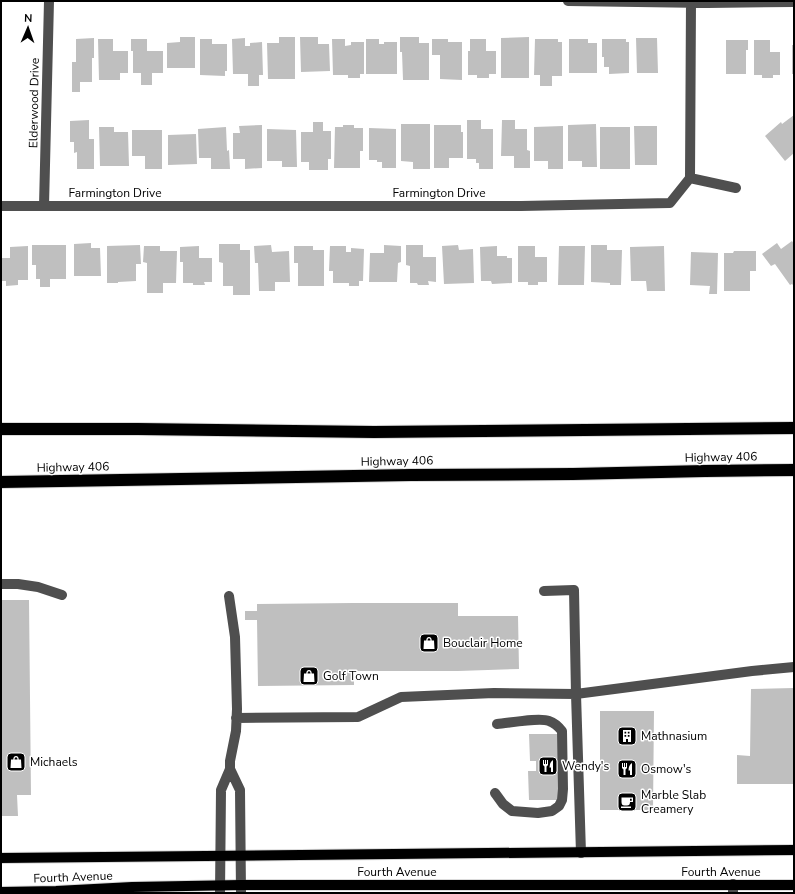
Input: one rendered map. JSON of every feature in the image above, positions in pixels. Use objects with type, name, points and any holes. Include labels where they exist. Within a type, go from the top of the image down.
[{"type":"highway","points":[[1,429],[374,432],[794,428]]},
{"type":"highway","name":"Highway 406","points":[[1,482],[794,470]]},
{"type":"main road","name":"Fourth Avenue","points":[[1,858],[794,850]]},
{"type":"main road","name":"Fourth Avenue","points":[[1,892],[56,892],[132,887],[241,889],[574,885],[733,889],[794,885]]},
{"type":"street","name":"Elderwood Drive","points":[[44,206],[49,1]]},
{"type":"street","points":[[568,1],[707,3],[794,2]]},
{"type":"street","points":[[691,2],[690,178],[736,188]]},
{"type":"street","name":"Farmington Drive","points":[[1,206],[521,206],[670,203],[690,178]]},
{"type":"street","points":[[1,584],[18,584],[38,587],[62,595]]},
{"type":"street","points":[[544,591],[574,590],[581,852]]},
{"type":"street","points":[[220,889],[221,790],[230,770],[236,718],[235,637],[229,596]]},
{"type":"street","points":[[236,718],[358,717],[401,697],[494,694],[576,694],[794,667]]},
{"type":"street","points":[[495,793],[503,804],[512,811],[538,813],[552,811],[559,806],[562,800],[563,789],[562,731],[558,726],[544,719],[498,724]]},
{"type":"street","points":[[230,770],[240,790],[241,889]]},
{"type":"building","points":[[180,37],[195,37],[195,68],[167,68],[167,43],[180,42]]},
{"type":"building","points":[[279,37],[295,37],[295,79],[268,79],[267,43],[279,43]]},
{"type":"building","points":[[300,37],[318,37],[318,44],[329,44],[330,71],[301,72]]},
{"type":"building","points":[[400,37],[419,37],[419,43],[429,43],[429,80],[403,80]]},
{"type":"building","points":[[529,37],[529,78],[501,78],[501,38]]},
{"type":"building","points":[[94,38],[92,82],[80,82],[80,92],[72,92],[72,62],[76,62],[76,39]]},
{"type":"building","points":[[245,38],[245,46],[250,46],[250,43],[262,42],[263,75],[259,75],[259,86],[248,86],[248,74],[233,74],[232,39]]},
{"type":"building","points":[[636,38],[657,38],[658,73],[637,73]]},
{"type":"building","points":[[98,39],[113,39],[113,51],[128,51],[128,73],[120,73],[120,80],[99,80]]},
{"type":"building","points":[[131,39],[147,39],[147,51],[163,51],[163,73],[152,73],[152,85],[141,85],[141,73],[133,73],[133,51],[131,51]]},
{"type":"building","points":[[200,39],[212,39],[212,44],[227,44],[227,71],[225,71],[225,76],[200,75]]},
{"type":"building","points":[[332,39],[345,39],[345,46],[351,45],[351,42],[364,42],[364,74],[360,74],[360,78],[348,78],[348,75],[333,75]]},
{"type":"building","points":[[366,39],[379,39],[379,44],[384,44],[384,42],[397,42],[397,74],[366,74]]},
{"type":"building","points":[[432,39],[448,39],[448,42],[462,42],[462,80],[440,79],[440,55],[432,55]]},
{"type":"building","points":[[470,39],[486,39],[486,51],[496,51],[496,74],[489,74],[489,78],[477,78],[477,75],[468,75],[468,51],[470,51]]},
{"type":"building","points":[[535,39],[558,39],[558,42],[562,42],[562,76],[552,76],[552,86],[540,86],[540,75],[534,75]]},
{"type":"building","points":[[569,39],[588,39],[588,43],[597,43],[597,73],[569,73]]},
{"type":"building","points":[[602,39],[626,39],[626,42],[629,42],[629,73],[609,74],[609,67],[604,67],[604,57],[602,57]]},
{"type":"building","points":[[726,40],[748,40],[748,50],[746,50],[746,74],[726,74]]},
{"type":"building","points":[[754,40],[770,40],[770,52],[780,52],[780,75],[773,75],[773,78],[762,78],[762,75],[754,75]]},
{"type":"building","points":[[792,45],[794,45],[794,74],[792,74]]},
{"type":"building","points":[[794,115],[794,153],[785,161],[765,136],[781,122],[782,124]]},
{"type":"building","points":[[89,120],[89,139],[94,139],[94,169],[77,169],[77,152],[74,153],[74,142],[70,142],[70,121]]},
{"type":"building","points":[[467,120],[481,120],[481,129],[493,129],[493,169],[479,169],[479,163],[476,163],[476,159],[467,159]]},
{"type":"building","points":[[502,120],[515,120],[515,129],[527,129],[527,150],[530,151],[530,168],[514,168],[514,156],[501,156]]},
{"type":"building","points":[[313,122],[323,122],[323,131],[331,131],[331,159],[328,159],[328,170],[309,170],[309,162],[301,162],[301,132],[313,132]]},
{"type":"building","points":[[401,124],[430,124],[430,169],[413,169],[413,162],[401,161]]},
{"type":"building","points":[[596,124],[597,167],[582,167],[582,161],[568,161],[568,125]]},
{"type":"building","points":[[262,125],[262,168],[245,169],[245,159],[233,159],[233,133],[240,133],[239,126]]},
{"type":"building","points":[[343,125],[354,125],[354,128],[363,128],[363,151],[360,151],[360,168],[334,168],[335,127],[343,127]]},
{"type":"building","points":[[434,125],[461,125],[461,132],[463,132],[463,158],[449,158],[449,168],[434,168]]},
{"type":"building","points":[[563,126],[563,169],[548,169],[548,161],[534,161],[534,127]]},
{"type":"building","points":[[634,126],[657,126],[657,165],[635,165]]},
{"type":"building","points":[[99,127],[114,127],[114,132],[128,132],[129,166],[100,166]]},
{"type":"building","points":[[226,127],[227,151],[229,150],[230,169],[211,169],[211,158],[199,158],[198,129]]},
{"type":"building","points":[[600,127],[630,127],[630,169],[600,169]]},
{"type":"building","points":[[369,128],[396,129],[396,168],[382,168],[382,162],[377,162],[377,160],[369,160]]},
{"type":"building","points":[[267,129],[296,130],[297,167],[282,167],[282,161],[267,161]]},
{"type":"building","points":[[132,130],[162,130],[162,169],[145,169],[145,156],[132,156]]},
{"type":"building","points":[[196,134],[197,164],[168,165],[168,135]]},
{"type":"building","points":[[792,241],[794,244],[794,286],[792,284],[790,285],[775,264],[771,266],[762,254],[777,243],[781,249]]},
{"type":"building","points":[[91,243],[91,248],[100,248],[101,276],[74,276],[74,244]]},
{"type":"building","points":[[219,244],[240,244],[240,250],[250,250],[250,295],[233,295],[233,286],[223,286],[223,263],[219,262]]},
{"type":"building","points":[[32,245],[66,245],[66,279],[50,279],[50,287],[40,287],[40,279],[36,279],[36,265],[32,265]]},
{"type":"building","points":[[140,245],[141,264],[136,264],[136,281],[107,283],[107,246]]},
{"type":"building","points":[[271,245],[272,252],[289,251],[290,282],[275,282],[275,291],[259,291],[258,263],[255,263],[254,246]]},
{"type":"building","points":[[384,245],[401,246],[401,262],[398,263],[397,282],[369,282],[370,253],[384,253]]},
{"type":"building","points":[[406,245],[423,245],[423,257],[436,257],[436,282],[428,281],[429,285],[410,283],[410,266],[406,265]]},
{"type":"building","points":[[458,245],[459,250],[473,249],[474,283],[444,284],[442,246]]},
{"type":"building","points":[[591,245],[607,245],[607,250],[622,250],[621,285],[591,282]]},
{"type":"building","points":[[28,246],[28,280],[18,280],[18,285],[6,286],[6,281],[1,281],[1,258],[10,258],[10,247]]},
{"type":"building","points":[[144,246],[160,246],[160,251],[177,251],[176,283],[163,283],[163,293],[147,293],[147,263],[143,262]]},
{"type":"building","points":[[199,246],[199,258],[212,258],[212,282],[204,282],[205,285],[183,283],[183,262],[180,262],[180,247]]},
{"type":"building","points":[[294,246],[313,246],[313,250],[324,250],[324,286],[298,286],[298,263],[294,263]]},
{"type":"building","points":[[330,246],[346,246],[346,252],[351,252],[351,248],[364,249],[363,281],[359,281],[359,286],[349,286],[349,283],[333,283],[333,271],[329,271]]},
{"type":"building","points":[[497,246],[497,256],[507,256],[507,258],[512,258],[512,283],[492,284],[491,281],[481,281],[480,247]]},
{"type":"building","points":[[518,246],[535,246],[535,257],[547,257],[547,282],[538,282],[538,285],[528,285],[528,282],[518,282]]},
{"type":"building","points":[[559,246],[585,246],[584,285],[558,285]]},
{"type":"building","points":[[664,246],[665,291],[647,291],[646,281],[631,281],[630,247]]},
{"type":"building","points":[[734,251],[756,251],[756,271],[750,271],[750,291],[724,291],[724,253],[733,253]]},
{"type":"building","points":[[691,252],[718,253],[717,294],[709,294],[710,286],[690,285]]},
{"type":"building","points":[[1,600],[29,600],[31,795],[17,795],[18,816],[1,816]]},
{"type":"building","points":[[458,603],[458,616],[518,616],[519,669],[458,671],[354,671],[354,685],[258,686],[257,620],[245,620],[245,611],[257,611],[257,604]]},
{"type":"building","points":[[794,688],[794,784],[737,784],[737,755],[750,756],[751,689]]},
{"type":"building","points":[[600,711],[654,711],[653,810],[600,810]]},
{"type":"building","name":"Wendy's","points":[[529,734],[559,734],[560,800],[529,800],[528,771],[536,771],[536,761],[530,761]]},
{"type":"place","name":"Bouclair Home","points":[[429,643]]},
{"type":"place","name":"Golf Town","points":[[309,676]]},
{"type":"place","name":"Mathnasium","points":[[627,736]]},
{"type":"place","name":"Michaels","points":[[16,762]]},
{"type":"place","name":"Wendy's","points":[[548,766]]},
{"type":"place","name":"Osmow's","points":[[627,769]]},
{"type":"place","name":"Marble Slab Creamery","points":[[627,802]]}]
